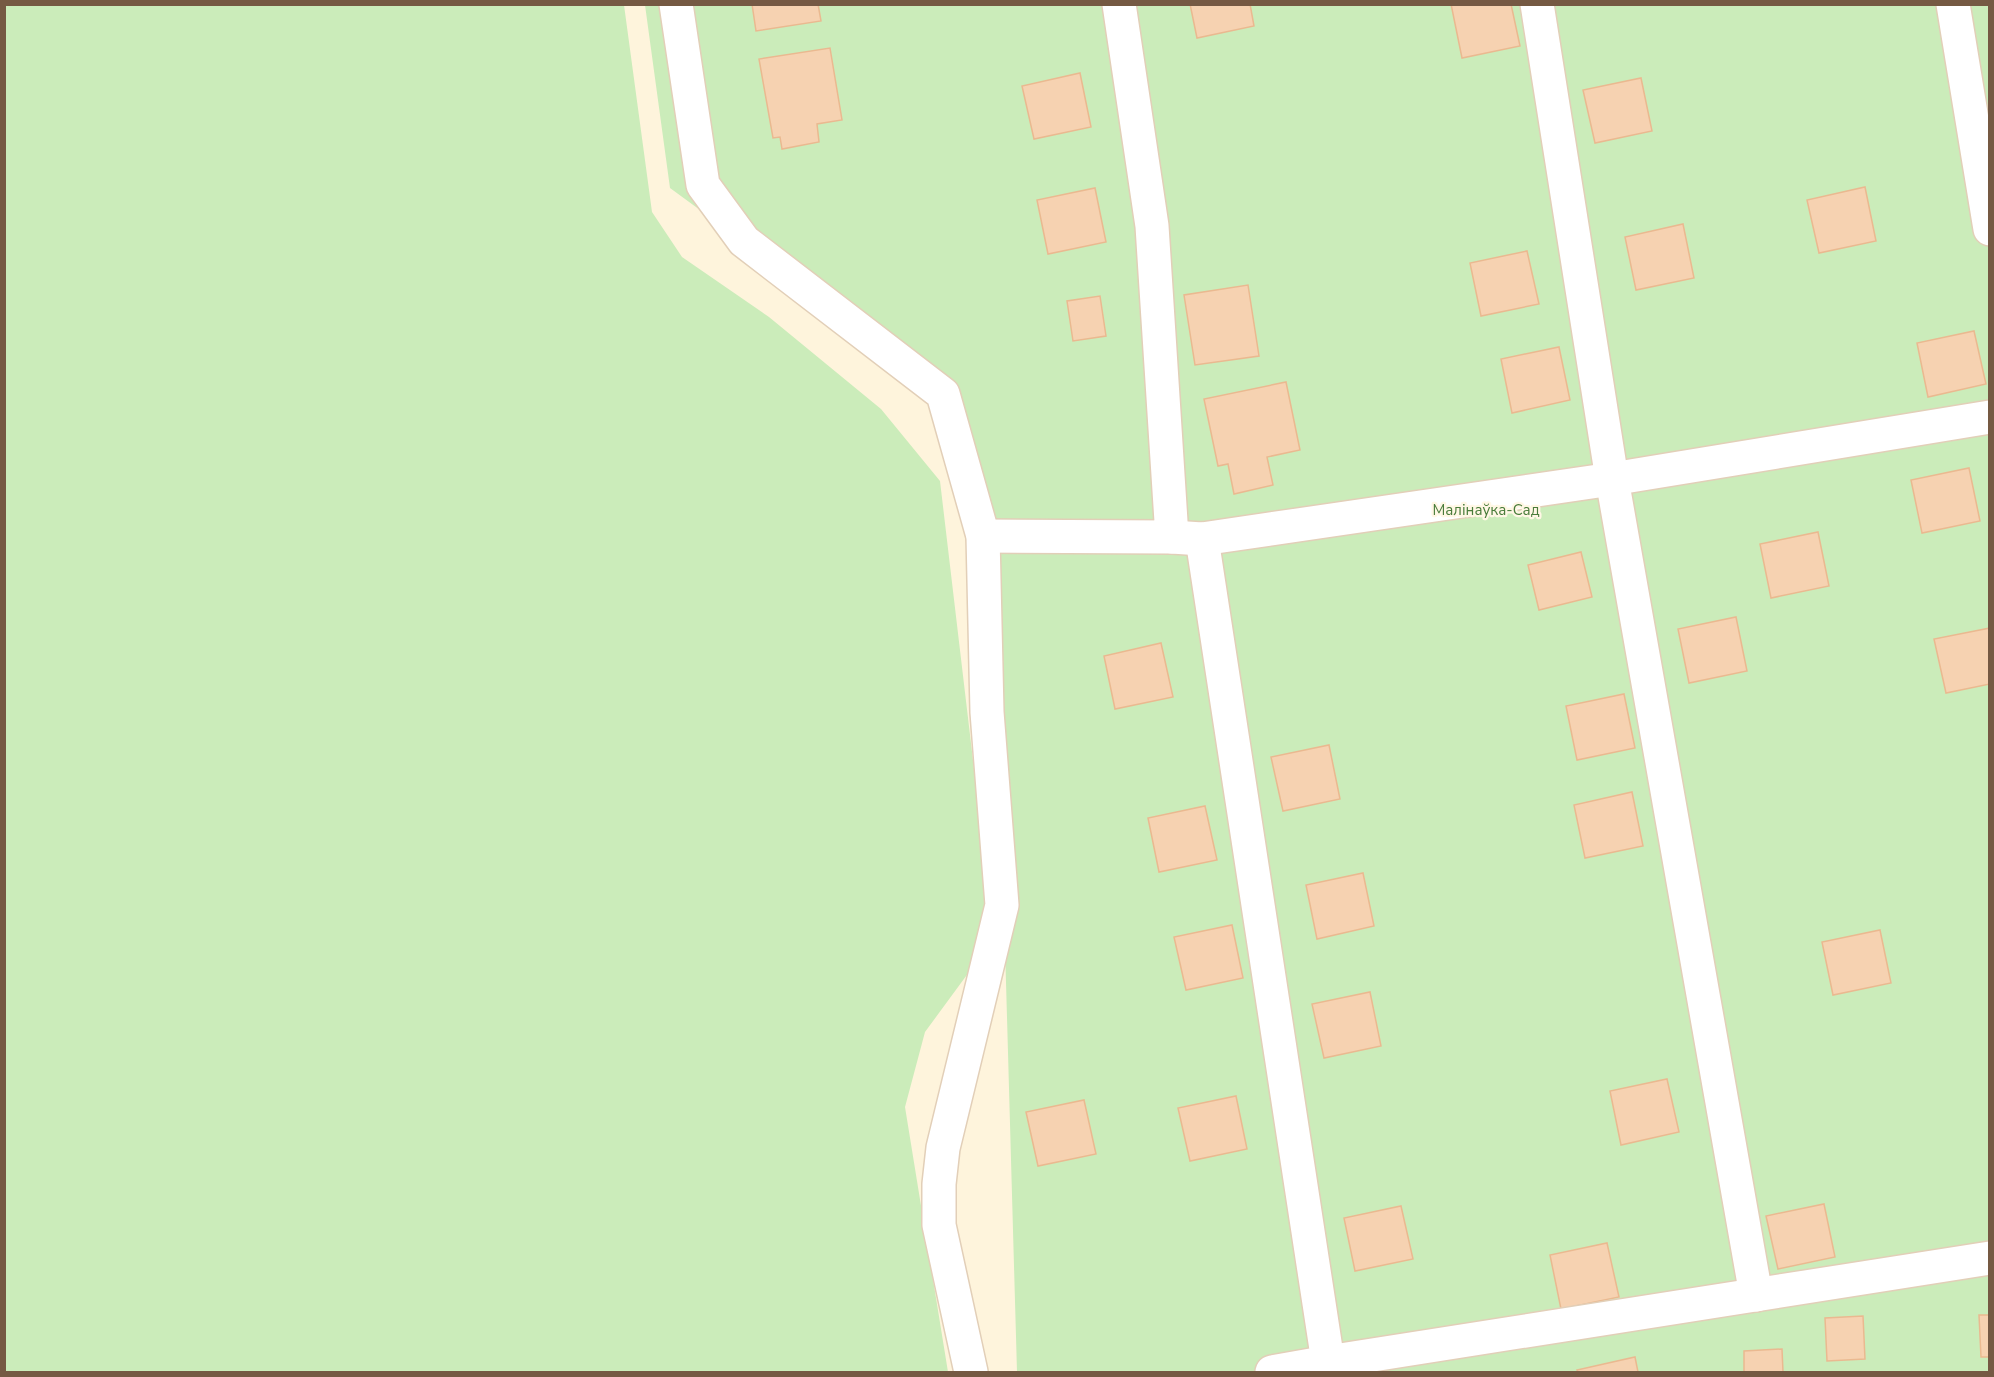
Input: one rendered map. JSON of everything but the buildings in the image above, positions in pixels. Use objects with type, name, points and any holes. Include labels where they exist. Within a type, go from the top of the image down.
[{"type":"street","points":[[676,4],[704,185],[744,241],[943,394],[983,536],[987,712],[1002,905],[944,1148],[939,1184],[939,1225],[971,1372]]},
{"type":"street","points":[[1119,4],[1152,226],[1187,538],[1328,1362]]},
{"type":"street","points":[[1537,4],[1612,479],[1756,1295]]},
{"type":"street","points":[[1953,4],[1989,229]]},
{"type":"street","points":[[983,536],[1187,538],[1612,479],[1989,417]]},
{"type":"street","points":[[1272,1372],[1989,1258]]},
{"type":"green space","points":[[5,5],[624,5],[652,212],[682,257],[769,317],[881,409],[940,481],[994,938],[925,1032],[905,1107],[948,1372],[5,1372]]},
{"type":"green space","name":"Малінаўка-Сад","points":[[645,5],[1989,5],[1989,1372],[1017,1372],[996,627],[939,385],[670,188]]}]
